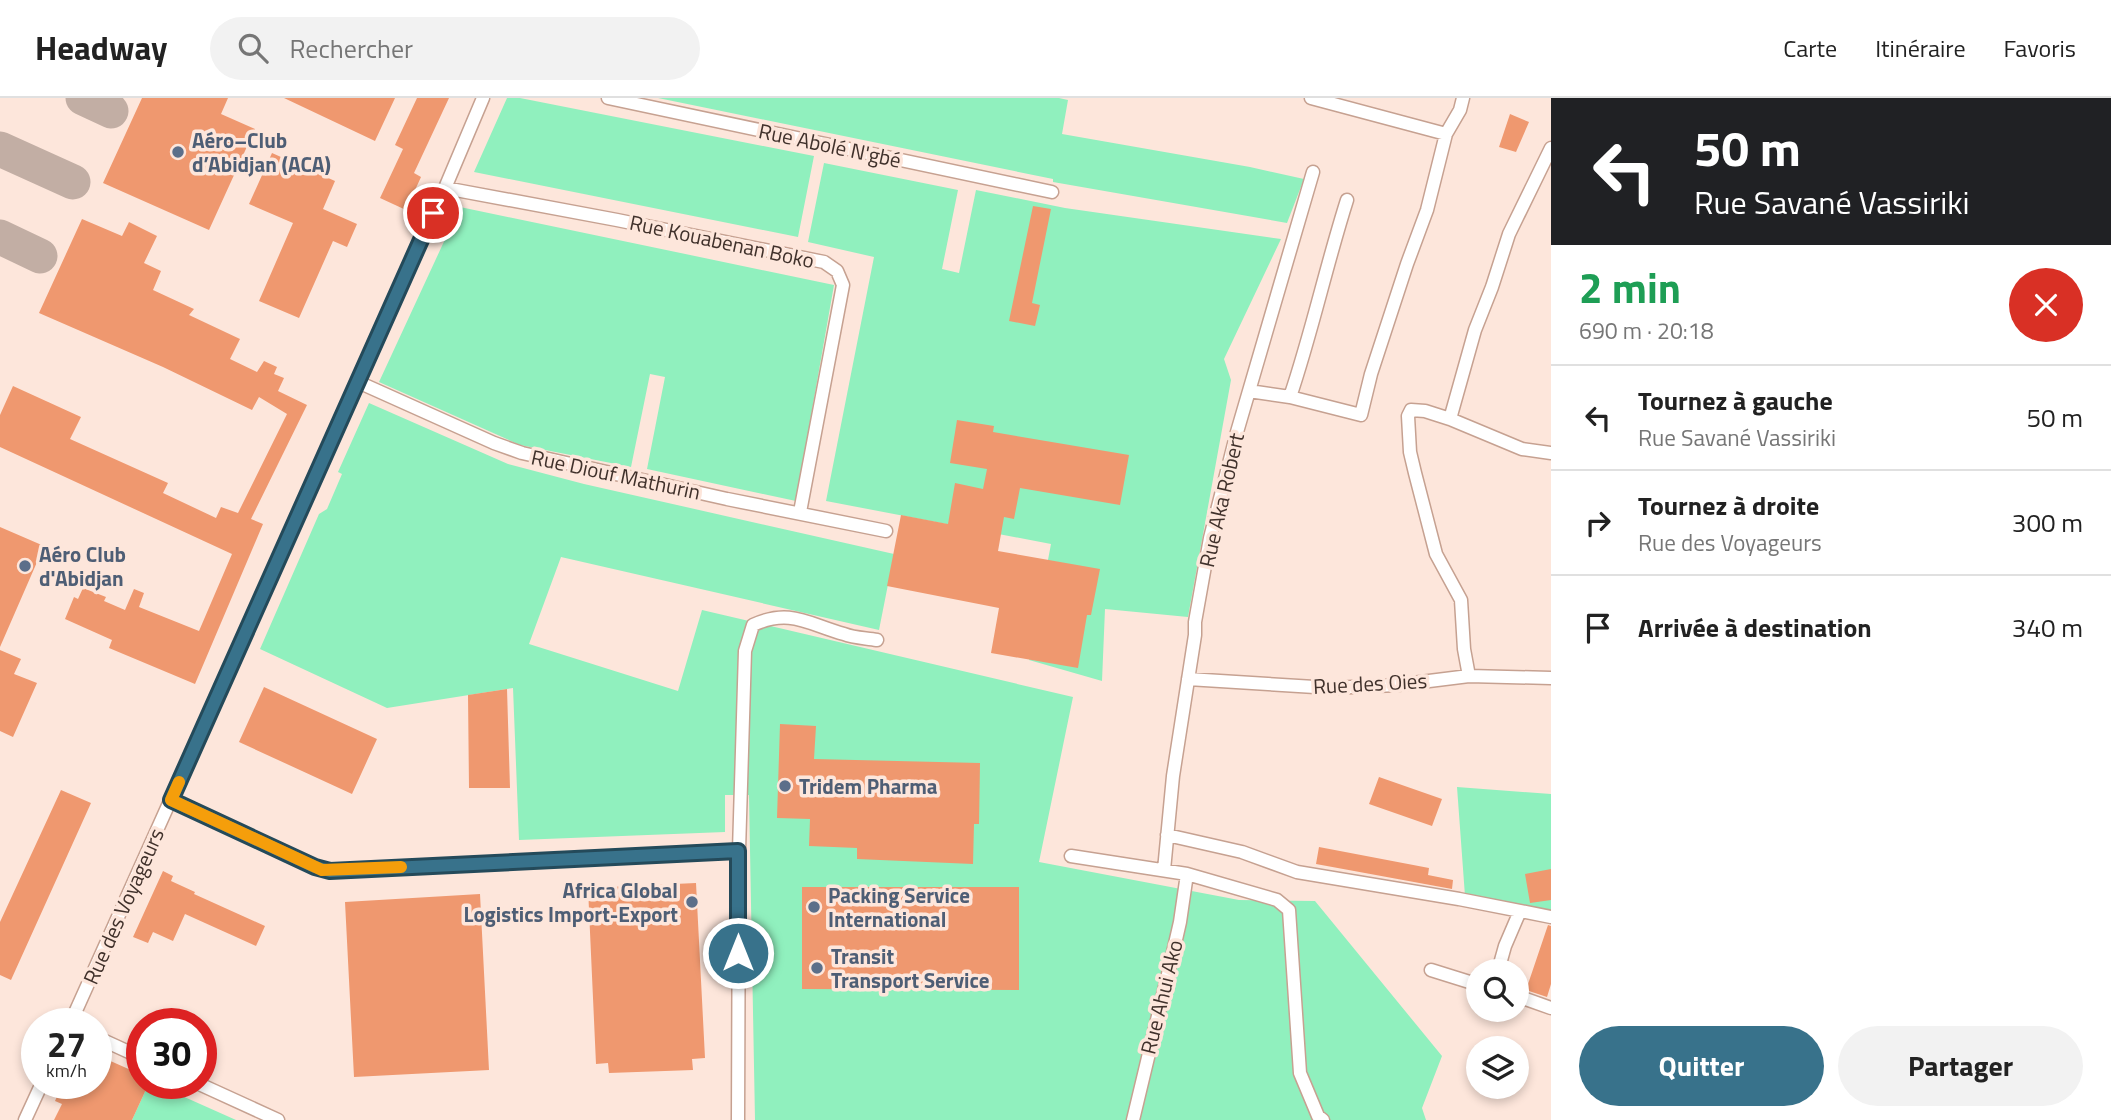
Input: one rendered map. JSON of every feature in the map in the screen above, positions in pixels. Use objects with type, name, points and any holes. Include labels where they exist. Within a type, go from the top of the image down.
[{"type":"street","name":"Rue des Voyageurs","points":[[77,1008],[483,98]]},
{"type":"street","name":"Rue Abolé N'gbé","points":[[608,98],[1052,192]]},
{"type":"street","points":[[1311,98],[1446,134]]},
{"type":"street","points":[[1249,391],[1290,397],[1361,415],[1375,362],[1427,210],[1446,134],[1460,110],[1463,98]]},
{"type":"street","points":[[1450,419],[1475,330],[1509,234],[1551,148]]},
{"type":"street","name":"Rue Aka Robert","points":[[1164,870],[1175,762],[1210,538],[1237,432],[1313,172]]},
{"type":"street","name":"Rue Kouabenan Boko","points":[[445,188],[824,262],[837,271],[843,285],[800,512]]},
{"type":"street","points":[[1290,397],[1307,349],[1330,254],[1347,200]]},
{"type":"street","name":"Rue Diouf Mathurin","points":[[358,382],[522,453],[886,531]]},
{"type":"street","points":[[1469,676],[1464,649],[1461,600],[1436,554],[1410,452],[1408,416],[1411,410],[1425,411],[1522,449],[1551,453]]},
{"type":"street","points":[[738,1120],[738,851],[745,651],[752,625],[769,618],[786,617],[848,636],[877,640]]},
{"type":"street","name":"Rue des Oies","points":[[1188,679],[1331,688],[1396,685],[1469,676],[1551,678]]},
{"type":"street","points":[[171,800],[315,867],[330,871],[738,851]]},
{"type":"street","points":[[1167,835],[1242,852],[1297,872],[1551,918]]},
{"type":"street","points":[[1071,856],[1187,874],[1277,901],[1289,910],[1300,1073],[1318,1116],[1323,1120]]},
{"type":"street","name":"Rue Ahui Ako","points":[[1133,1120],[1169,970],[1187,874]]},
{"type":"street","points":[[1501,959],[1520,911]]},
{"type":"street","points":[[1431,970],[1466,981]]},
{"type":"street","points":[[1529,1000],[1551,1008]]},
{"type":"street","points":[[217,1092],[278,1120]]},
{"type":"street","points":[[25,1120],[35,1099]]},
{"type":"green space","points":[[507,98],[520,98],[814,156],[798,237],[474,172]]},
{"type":"green space","points":[[658,98],[1059,98],[1068,100],[1062,134],[1304,179],[1287,223],[1053,182],[1053,179]]},
{"type":"green space","points":[[824,163],[958,190],[942,269],[959,273],[976,190],[1065,208],[1281,239],[1224,359],[1231,380],[1188,617],[1105,609],[1102,681],[1029,660],[1051,544],[826,501],[874,257],[808,242]]},
{"type":"green space","points":[[460,207],[834,285],[796,501],[647,469],[665,377],[650,374],[631,467],[520,445],[379,382]]},
{"type":"green space","points":[[369,403],[508,464],[584,484],[894,554],[879,630],[561,557],[529,644],[678,691],[702,610],[1073,697],[1039,862],[1239,900],[1315,901],[1442,1056],[1422,1108],[1426,1120],[755,1120],[749,795],[725,795],[725,832],[519,840],[513,688],[387,708],[260,649],[319,514],[327,509],[342,474],[338,472]]},
{"type":"green space","points":[[1457,787],[1551,794],[1551,911],[1465,896]]},
{"type":"green space","points":[[142,1099],[189,1099],[236,1120],[132,1120]]},
{"type":"building","points":[[142,98],[228,98],[221,114],[255,129],[209,230],[103,183]]},
{"type":"building","points":[[284,98],[395,98],[375,141]]},
{"type":"building","points":[[417,98],[449,98],[414,173],[421,177],[406,210],[380,198],[403,149],[395,145]]},
{"type":"building","points":[[1510,114],[1529,122],[1516,152],[1499,147]]},
{"type":"building","points":[[272,153],[335,181],[323,209],[357,224],[347,247],[333,241],[299,318],[259,301],[293,223],[249,204]]},
{"type":"building","points":[[1033,206],[1051,209],[1032,303],[1040,305],[1035,326],[1009,321]]},
{"type":"building","points":[[82,219],[122,236],[129,222],[157,236],[144,263],[161,271],[153,290],[194,309],[189,315],[240,339],[230,359],[257,372],[264,361],[277,367],[274,374],[284,378],[278,391],[307,405],[251,519],[263,524],[195,684],[109,648],[112,640],[65,619],[74,597],[78,599],[83,588],[106,597],[104,601],[125,610],[134,589],[144,593],[139,607],[199,631],[232,554],[0,447],[0,415],[13,386],[81,417],[70,439],[168,483],[163,493],[216,518],[221,507],[238,513],[287,414],[259,397],[252,410],[163,367],[39,313]]},
{"type":"building","points":[[957,420],[994,426],[993,432],[1129,455],[1120,505],[1020,488],[1014,519],[1004,517],[998,551],[1100,569],[1091,615],[1087,615],[1078,668],[991,653],[999,608],[887,586],[901,515],[948,524],[955,483],[983,489],[987,469],[950,463]]},
{"type":"building","points":[[0,527],[44,546],[0,647]]},
{"type":"building","points":[[0,650],[21,659],[14,674],[37,683],[13,737],[0,731]]},
{"type":"building","points":[[264,687],[377,739],[352,794],[239,742]]},
{"type":"building","points":[[507,689],[510,788],[469,788],[468,695]]},
{"type":"building","points":[[780,724],[816,726],[814,759],[980,763],[979,824],[974,824],[973,864],[857,859],[857,848],[809,846],[810,819],[777,818]]},
{"type":"building","points":[[1379,777],[1442,799],[1432,826],[1369,804]]},
{"type":"building","points":[[61,790],[91,803],[11,980],[0,975],[0,922]]},
{"type":"building","points":[[1319,847],[1429,868],[1428,875],[1453,880],[1452,889],[1316,864]]},
{"type":"building","points":[[1551,869],[1551,900],[1530,903],[1525,874]]},
{"type":"building","points":[[163,871],[173,876],[171,881],[195,892],[194,894],[265,926],[256,946],[185,914],[173,941],[153,932],[148,943],[133,937]]},
{"type":"building","points":[[696,883],[705,1058],[692,1059],[693,1070],[609,1073],[608,1063],[596,1064],[588,888]]},
{"type":"building","points":[[802,887],[1019,887],[1019,990],[802,989]]},
{"type":"building","points":[[480,894],[489,1070],[354,1077],[345,902]]},
{"type":"building","points":[[1548,925],[1551,926],[1551,984],[1547,997],[1529,991],[1529,981]]},
{"type":"building","points":[[112,1062],[126,1068],[126,1099],[142,1099],[132,1120],[54,1120],[62,1104],[55,1101],[112,1099]]},
{"type":"taxiway","points":[[83,98],[111,111]]},
{"type":"taxiway","points":[[0,149],[73,182]]},
{"type":"taxiway","points":[[0,237],[40,256]]},
{"type":"slow traffic","points":[[179,782],[171,800],[322,870],[401,867]]},
{"type":"place","name":"Aéro–Club d’Abidjan (ACA)","points":[[178,152]]},
{"type":"place","name":"Aéro Club d'Abidjan","points":[[25,566]]},
{"type":"place","name":"Tridem Pharma","points":[[785,786]]},
{"type":"place","name":"Africa Global Logistics Import-Export","points":[[692,902]]},
{"type":"place","name":"Packing Service International","points":[[814,907]]},
{"type":"place","name":"Transit Transport Service","points":[[817,968]]},
{"type":"route","points":[[433,213],[171,800],[315,867],[330,871],[738,851],[738,953]]}]
